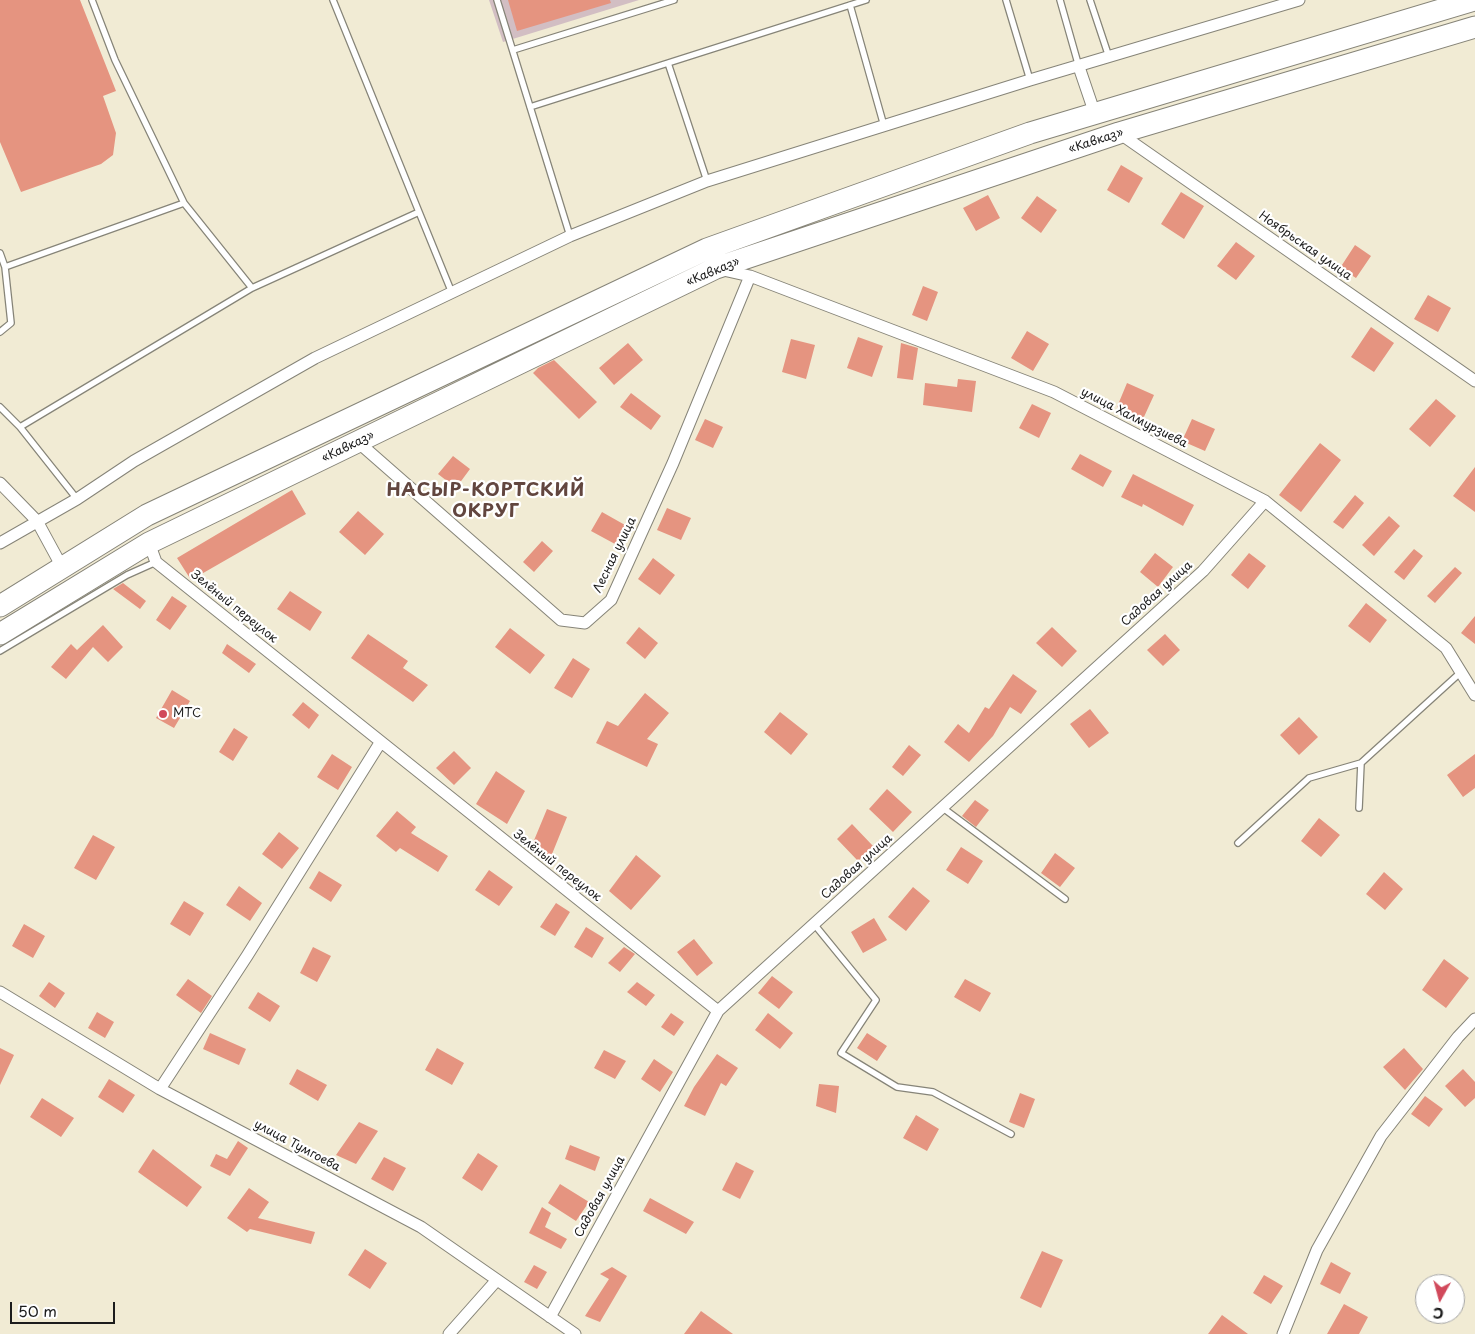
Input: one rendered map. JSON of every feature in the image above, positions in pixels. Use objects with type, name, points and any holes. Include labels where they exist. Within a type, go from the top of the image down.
[{"type":"highway","name":"«Кавказ»","points":[[0,606],[147,515],[707,249],[1030,133],[1474,0]]},
{"type":"highway","name":"«Кавказ»","points":[[0,634],[358,442],[716,268],[1119,133],[1475,27]]},
{"type":"street","points":[[0,543],[76,499],[134,461],[315,358],[570,236],[708,181],[1030,80],[1109,58],[1270,4],[1298,0]]},
{"type":"street","points":[[1079,67],[1095,114]]},
{"type":"street","name":"Ноябрьская улица","points":[[1119,133],[1475,381]]},
{"type":"street","name":"улица Халмурзиева","points":[[716,268],[750,276],[1054,392],[1265,501],[1446,648],[1475,695]]},
{"type":"street","name":"Лесная улица","points":[[358,442],[561,620],[585,623],[611,600],[673,463],[750,276]]},
{"type":"street","points":[[0,483],[37,521],[62,567]]},
{"type":"street","name":"Садовая улица","points":[[550,1317],[718,1011],[1202,571],[1265,501]]},
{"type":"street","name":"Зелёный переулок","points":[[153,552],[380,743],[718,1011]]},
{"type":"street","points":[[160,1090],[247,956],[380,743]]},
{"type":"street","name":"улица Тумгоева","points":[[0,992],[160,1090],[421,1227],[496,1281],[575,1334]]},
{"type":"street","points":[[1283,1334],[1317,1250],[1381,1136],[1458,1037],[1475,1019]]},
{"type":"street","points":[[449,1334],[496,1281]]},
{"type":"lane","points":[[92,0],[115,60],[184,203],[252,288]]},
{"type":"lane","points":[[333,0],[452,293]]},
{"type":"lane","points":[[497,0],[570,236]]},
{"type":"lane","points":[[512,50],[674,0]]},
{"type":"lane","points":[[530,107],[866,0]]},
{"type":"lane","points":[[1006,0],[1030,80]]},
{"type":"lane","points":[[1060,0],[1079,67]]},
{"type":"lane","points":[[1090,0],[1109,58]]},
{"type":"lane","points":[[850,5],[884,126]]},
{"type":"lane","points":[[668,63],[708,181]]},
{"type":"lane","points":[[5,267],[184,203]]},
{"type":"lane","points":[[20,427],[252,288],[419,212]]},
{"type":"lane","points":[[0,253],[5,267],[12,323],[0,332]]},
{"type":"lane","points":[[0,407],[20,427],[76,499]]},
{"type":"lane","points":[[0,651],[126,576],[153,552]]},
{"type":"lane","points":[[1238,843],[1309,778],[1361,763],[1461,672]]},
{"type":"lane","points":[[1359,808],[1361,763]]},
{"type":"lane","points":[[942,808],[1064,899]]},
{"type":"lane","points":[[814,924],[876,1000],[840,1052],[897,1087],[934,1092],[1011,1134]]},
{"type":"shaded area","points":[[489,0],[639,0],[503,42]]},
{"type":"building","points":[[0,0],[80,0],[116,91],[103,96],[116,133],[113,155],[101,164],[21,192],[0,142]]},
{"type":"building","points":[[508,0],[610,0],[611,3],[517,31]]},
{"type":"building","points":[[1121,165],[1143,178],[1129,203],[1107,190]]},
{"type":"building","points":[[1181,192],[1204,206],[1184,239],[1161,224]]},
{"type":"building","points":[[988,195],[1000,218],[976,231],[963,208]]},
{"type":"building","points":[[1037,196],[1057,210],[1041,233],[1021,218]]},
{"type":"building","points":[[1236,242],[1255,256],[1236,280],[1217,266]]},
{"type":"building","points":[[1355,245],[1371,256],[1356,278],[1340,268]]},
{"type":"building","points":[[923,286],[938,292],[927,321],[912,315]]},
{"type":"building","points":[[1428,295],[1451,308],[1438,332],[1414,319]]},
{"type":"building","points":[[1371,327],[1394,343],[1374,372],[1351,357]]},
{"type":"building","points":[[1027,331],[1049,344],[1033,371],[1011,358]]},
{"type":"building","points":[[858,337],[883,346],[872,377],[847,368]]},
{"type":"building","points":[[791,339],[815,345],[806,379],[782,372]]},
{"type":"building","points":[[628,343],[643,360],[614,385],[599,368]]},
{"type":"building","points":[[901,343],[918,348],[913,380],[897,378]]},
{"type":"building","points":[[554,360],[597,402],[579,419],[533,373],[538,368]]},
{"type":"building","points":[[958,379],[976,381],[972,412],[923,405],[925,383],[957,387]]},
{"type":"building","points":[[1127,383],[1154,395],[1143,419],[1117,407]]},
{"type":"building","points":[[631,393],[661,416],[651,430],[620,407]]},
{"type":"building","points":[[1436,399],[1456,416],[1430,447],[1409,429]]},
{"type":"building","points":[[1032,404],[1051,413],[1039,438],[1019,428]]},
{"type":"building","points":[[705,419],[723,427],[713,448],[695,440]]},
{"type":"building","points":[[1192,419],[1215,429],[1205,451],[1182,441]]},
{"type":"building","points":[[1320,443],[1341,460],[1301,512],[1279,495]]},
{"type":"building","points":[[1080,454],[1112,471],[1103,487],[1071,469]]},
{"type":"building","points":[[453,456],[470,469],[456,488],[438,474]]},
{"type":"building","points":[[1475,467],[1475,512],[1453,496]]},
{"type":"building","points":[[1133,474],[1194,505],[1183,526],[1143,504],[1142,507],[1121,497]]},
{"type":"building","points":[[292,490],[306,514],[191,580],[177,558]]},
{"type":"building","points":[[1355,495],[1364,503],[1343,529],[1333,522]]},
{"type":"building","points":[[667,508],[691,518],[681,540],[657,530]]},
{"type":"building","points":[[358,511],[384,534],[365,555],[339,532]]},
{"type":"building","points":[[602,512],[625,525],[615,544],[591,531]]},
{"type":"building","points":[[1389,516],[1400,526],[1374,556],[1362,545]]},
{"type":"building","points":[[542,541],[553,551],[534,572],[523,562]]},
{"type":"building","points":[[1414,549],[1423,556],[1404,580],[1394,572]]},
{"type":"building","points":[[1155,553],[1173,567],[1158,587],[1140,572]]},
{"type":"building","points":[[1249,553],[1266,566],[1248,589],[1231,575]]},
{"type":"building","points":[[653,558],[675,575],[660,595],[638,579]]},
{"type":"building","points":[[1455,567],[1462,573],[1435,603],[1427,596]]},
{"type":"building","points":[[123,583],[146,601],[140,609],[113,589]]},
{"type":"building","points":[[290,591],[322,612],[310,631],[277,609]]},
{"type":"building","points":[[172,596],[187,606],[170,630],[156,620]]},
{"type":"building","points":[[1366,603],[1387,620],[1370,643],[1348,626]]},
{"type":"building","points":[[1475,616],[1475,644],[1461,633]]},
{"type":"building","points":[[103,625],[123,647],[108,662],[93,647],[66,679],[51,667],[71,644],[77,650]]},
{"type":"building","points":[[639,627],[658,643],[645,659],[626,643]]},
{"type":"building","points":[[1052,627],[1077,651],[1062,667],[1036,643]]},
{"type":"building","points":[[510,628],[545,655],[530,674],[495,647]]},
{"type":"building","points":[[368,634],[408,661],[403,668],[428,685],[413,702],[351,658]]},
{"type":"building","points":[[1165,634],[1180,650],[1163,666],[1147,650]]},
{"type":"building","points":[[227,644],[256,664],[249,673],[222,653]]},
{"type":"building","points":[[573,658],[590,669],[572,698],[554,688]]},
{"type":"building","points":[[1013,674],[1037,691],[1021,714],[1010,707],[993,736],[969,762],[944,742],[958,724],[969,733],[985,707],[989,709]]},
{"type":"building","points":[[172,690],[190,701],[174,728],[156,718]]},
{"type":"building","points":[[645,693],[669,713],[647,739],[658,744],[647,767],[596,743],[607,721],[618,726]]},
{"type":"building","points":[[303,702],[319,715],[309,729],[292,715]]},
{"type":"building","points":[[1090,709],[1109,733],[1089,748],[1070,724]]},
{"type":"building","points":[[780,712],[808,734],[791,755],[764,732]]},
{"type":"building","points":[[1299,717],[1318,737],[1299,755],[1280,735]]},
{"type":"building","points":[[234,728],[248,737],[233,761],[219,752]]},
{"type":"building","points":[[909,745],[921,755],[903,776],[892,767]]},
{"type":"building","points":[[454,751],[471,768],[454,785],[436,768]]},
{"type":"building","points":[[332,754],[352,767],[338,790],[317,777]]},
{"type":"building","points":[[1475,754],[1475,788],[1463,797],[1447,775]]},
{"type":"building","points":[[496,771],[525,791],[507,824],[476,804]]},
{"type":"building","points":[[887,789],[912,812],[893,832],[869,809]]},
{"type":"building","points":[[975,800],[989,810],[976,827],[962,816]]},
{"type":"building","points":[[547,809],[567,817],[550,859],[530,850]]},
{"type":"building","points":[[397,811],[416,827],[411,833],[448,856],[438,872],[400,848],[396,852],[376,836]]},
{"type":"building","points":[[1319,818],[1340,835],[1321,857],[1301,841]]},
{"type":"building","points":[[852,824],[873,846],[858,861],[837,839]]},
{"type":"building","points":[[279,832],[299,848],[282,869],[262,854]]},
{"type":"building","points":[[93,835],[115,847],[96,880],[74,868]]},
{"type":"building","points":[[961,847],[983,861],[968,884],[946,870]]},
{"type":"building","points":[[1055,853],[1075,868],[1060,887],[1041,873]]},
{"type":"building","points":[[636,855],[661,876],[631,910],[609,891]]},
{"type":"building","points":[[489,870],[513,887],[499,906],[475,890]]},
{"type":"building","points":[[319,871],[342,885],[331,902],[309,888]]},
{"type":"building","points":[[1384,872],[1403,889],[1385,910],[1366,894]]},
{"type":"building","points":[[239,886],[262,903],[250,921],[226,905]]},
{"type":"building","points":[[913,887],[930,901],[906,931],[888,917]]},
{"type":"building","points":[[184,901],[204,913],[190,936],[170,924]]},
{"type":"building","points":[[556,903],[570,912],[555,936],[540,927]]},
{"type":"building","points":[[874,918],[887,940],[863,953],[851,932]]},
{"type":"building","points":[[24,924],[45,936],[33,958],[12,946]]},
{"type":"building","points":[[586,927],[604,938],[592,958],[574,947]]},
{"type":"building","points":[[694,939],[713,963],[697,976],[677,952]]},
{"type":"building","points":[[313,947],[331,956],[317,982],[300,973]]},
{"type":"building","points":[[624,947],[635,954],[620,972],[608,963]]},
{"type":"building","points":[[1444,959],[1469,978],[1446,1008],[1422,990]]},
{"type":"building","points":[[772,976],[793,992],[779,1009],[758,993]]},
{"type":"building","points":[[188,979],[212,996],[201,1013],[176,995]]},
{"type":"building","points":[[965,979],[991,993],[980,1012],[954,997]]},
{"type":"building","points":[[49,982],[65,993],[55,1008],[39,996]]},
{"type":"building","points":[[637,982],[655,995],[646,1006],[627,992]]},
{"type":"building","points":[[258,992],[280,1006],[270,1022],[248,1008]]},
{"type":"building","points":[[97,1012],[114,1022],[105,1038],[88,1028]]},
{"type":"building","points":[[671,1013],[684,1022],[674,1036],[661,1027]]},
{"type":"building","points":[[768,1013],[793,1033],[780,1049],[755,1030]]},
{"type":"building","points":[[210,1033],[246,1049],[239,1065],[203,1049]]},
{"type":"building","points":[[867,1033],[887,1046],[877,1061],[857,1048]]},
{"type":"building","points":[[0,1048],[14,1055],[0,1085]]},
{"type":"building","points":[[437,1048],[464,1063],[452,1085],[425,1070]]},
{"type":"building","points":[[1404,1048],[1423,1069],[1405,1090],[1383,1067]]},
{"type":"building","points":[[604,1050],[626,1061],[615,1079],[594,1068]]},
{"type":"building","points":[[717,1054],[738,1068],[726,1086],[721,1083],[705,1116],[684,1106],[694,1087]]},
{"type":"building","points":[[654,1059],[673,1072],[660,1092],[641,1079]]},
{"type":"building","points":[[297,1069],[327,1085],[318,1101],[289,1084]]},
{"type":"building","points":[[1463,1069],[1475,1082],[1475,1098],[1465,1107],[1445,1086]]},
{"type":"building","points":[[109,1079],[135,1095],[123,1113],[98,1097]]},
{"type":"building","points":[[819,1084],[839,1086],[836,1113],[816,1106]]},
{"type":"building","points":[[1020,1093],[1035,1099],[1024,1128],[1009,1122]]},
{"type":"building","points":[[1425,1096],[1443,1109],[1429,1127],[1411,1114]]},
{"type":"building","points":[[42,1098],[74,1118],[61,1137],[30,1117]]},
{"type":"building","points":[[916,1115],[939,1129],[927,1151],[903,1138]]},
{"type":"building","points":[[359,1122],[378,1131],[356,1164],[336,1155]]},
{"type":"building","points":[[238,1141],[248,1148],[230,1176],[210,1166],[216,1154],[227,1159]]},
{"type":"building","points":[[570,1145],[600,1157],[595,1171],[565,1159]]},
{"type":"building","points":[[153,1149],[202,1187],[187,1207],[138,1172]]},
{"type":"building","points":[[478,1153],[498,1166],[482,1191],[462,1178]]},
{"type":"building","points":[[384,1157],[406,1168],[393,1191],[371,1179]]},
{"type":"building","points":[[736,1162],[754,1171],[740,1199],[722,1190]]},
{"type":"building","points":[[560,1184],[589,1202],[576,1221],[548,1203]]},
{"type":"building","points":[[249,1188],[269,1202],[258,1218],[315,1232],[311,1244],[250,1229],[247,1232],[227,1218]]},
{"type":"building","points":[[650,1198],[694,1222],[686,1234],[643,1211]]},
{"type":"building","points":[[542,1207],[551,1213],[545,1227],[567,1239],[561,1249],[529,1233]]},
{"type":"building","points":[[365,1249],[387,1263],[370,1289],[348,1275]]},
{"type":"building","points":[[1042,1251],[1063,1260],[1041,1308],[1020,1298]]},
{"type":"building","points":[[1331,1262],[1351,1273],[1340,1294],[1320,1284]]},
{"type":"building","points":[[534,1265],[547,1272],[537,1289],[524,1282]]},
{"type":"building","points":[[612,1267],[627,1276],[600,1322],[585,1316],[609,1279],[600,1274]]},
{"type":"building","points":[[1264,1275],[1283,1286],[1271,1304],[1253,1293]]},
{"type":"building","points":[[1344,1304],[1368,1317],[1359,1334],[1327,1334]]},
{"type":"building","points":[[701,1311],[733,1334],[684,1334]]},
{"type":"building","points":[[1222,1315],[1248,1334],[1208,1334]]},
{"type":"place","name":"МТС","points":[[163,714]]},
{"type":"district","name":"НАСЫР-КОРТСКИЙ ОКРУГ","points":[[486,501]]}]
